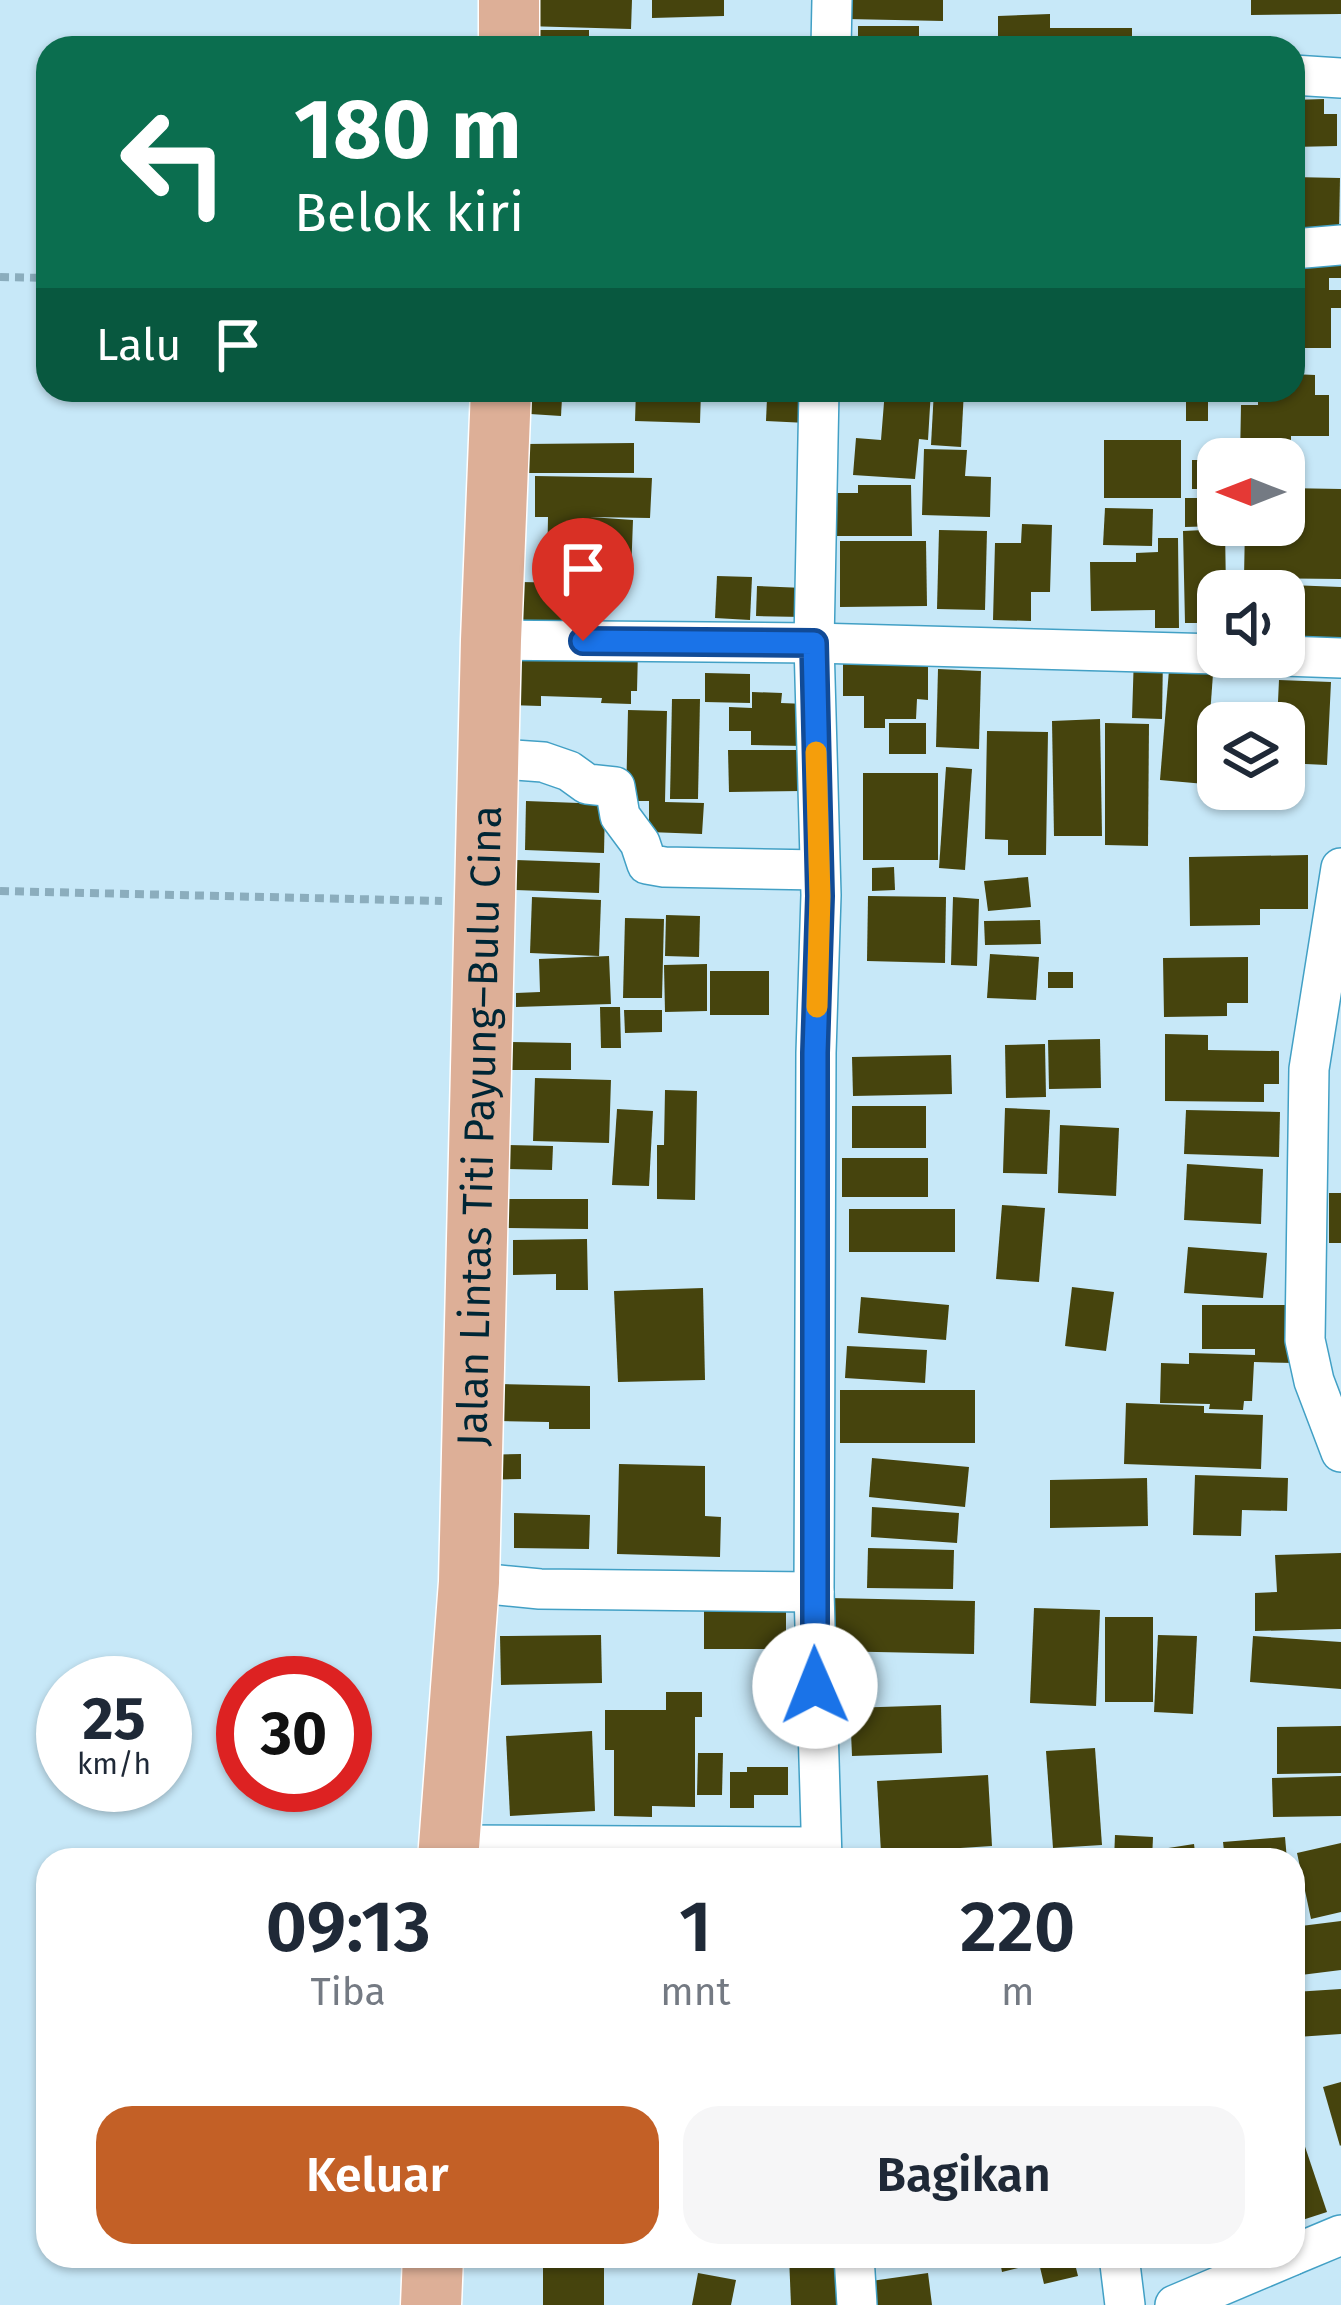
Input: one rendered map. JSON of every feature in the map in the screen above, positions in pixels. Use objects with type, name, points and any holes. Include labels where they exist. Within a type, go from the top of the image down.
[{"type":"main road","points":[[508,36],[509,0]]},
{"type":"main road","name":"Jalan Lintas Titi Payung–Bulu Cina","points":[[448,1848],[470,1582],[501,402]]},
{"type":"main road","points":[[431,2305],[433,2268]]},
{"type":"street","points":[[831,36],[832,0]]},
{"type":"street","points":[[1305,76],[1341,78]]},
{"type":"street","points":[[1305,248],[1341,245]]},
{"type":"street","points":[[819,402],[814,643],[819,870],[814,1592],[821,1848]]},
{"type":"street","points":[[491,640],[1197,653]]},
{"type":"street","points":[[1305,657],[1341,658]]},
{"type":"street","points":[[488,758],[543,762],[587,784],[615,787],[620,816],[640,843],[647,864],[819,870]]},
{"type":"street","points":[[1341,868],[1309,1069],[1305,1340],[1314,1381],[1341,1452]]},
{"type":"street","points":[[470,1582],[540,1589],[814,1592]]},
{"type":"street","points":[[1305,2250],[1341,2235]]},
{"type":"street","points":[[855,2268],[857,2305]]},
{"type":"street","points":[[1120,2268],[1125,2305]]},
{"type":"street","points":[[1175,2305],[1263,2268]]},
{"type":"path","points":[[0,277],[36,278]]},
{"type":"path","points":[[0,891],[485,902]]},
{"type":"building","points":[[526,0],[632,0],[631,29],[525,26]]},
{"type":"building","points":[[652,0],[724,0],[724,16],[652,18]]},
{"type":"building","points":[[847,0],[943,0],[943,21],[847,19]]},
{"type":"building","points":[[1251,0],[1341,0],[1341,14],[1251,15]]},
{"type":"building","points":[[1050,14],[1050,28],[1132,28],[1132,36],[998,36],[998,16]]},
{"type":"building","points":[[858,26],[919,26],[919,36],[858,36]]},
{"type":"building","points":[[540,30],[589,30],[589,36],[540,36]]},
{"type":"building","points":[[1324,99],[1324,114],[1337,114],[1337,146],[1305,147],[1305,100]]},
{"type":"building","points":[[1305,177],[1340,178],[1339,231],[1305,230]]},
{"type":"building","points":[[1305,259],[1341,259],[1341,278],[1329,278],[1329,290],[1341,290],[1341,308],[1331,308],[1331,348],[1305,348]]},
{"type":"building","points":[[1305,375],[1315,375],[1315,395],[1329,395],[1329,436],[1240,438],[1241,405],[1305,402]]},
{"type":"building","points":[[531,402],[562,402],[561,416],[530,414]]},
{"type":"building","points":[[636,402],[701,402],[700,423],[635,421]]},
{"type":"building","points":[[767,402],[809,402],[807,423],[766,421]]},
{"type":"building","points":[[884,402],[930,402],[928,440],[919,439],[915,479],[853,475],[856,438],[881,440]]},
{"type":"building","points":[[933,402],[963,402],[961,447],[931,445]]},
{"type":"building","points":[[1186,402],[1208,402],[1208,421],[1186,421]]},
{"type":"building","points":[[1104,440],[1181,440],[1181,498],[1104,498]]},
{"type":"building","points":[[634,443],[634,473],[525,473],[525,444]]},
{"type":"building","points":[[924,449],[967,450],[965,476],[991,477],[990,517],[922,515]]},
{"type":"building","points":[[1192,460],[1197,460],[1197,489],[1192,489]]},
{"type":"building","points":[[535,476],[652,478],[650,518],[590,517],[633,520],[631,574],[547,572],[548,517],[535,517]]},
{"type":"building","points":[[858,485],[911,485],[912,536],[831,536],[831,493],[858,493]]},
{"type":"building","points":[[1305,488],[1341,489],[1341,579],[1305,579],[1305,570],[1244,570],[1245,546],[1305,546]]},
{"type":"building","points":[[1185,498],[1197,498],[1197,527],[1185,527]]},
{"type":"building","points":[[1105,508],[1153,509],[1152,546],[1103,545]]},
{"type":"building","points":[[1022,524],[1052,525],[1050,592],[1031,592],[1031,621],[993,620],[995,543],[1021,543]]},
{"type":"building","points":[[939,530],[987,531],[985,610],[937,609]]},
{"type":"building","points":[[1197,530],[1197,546],[1225,546],[1226,570],[1197,570],[1197,623],[1185,623],[1183,531]]},
{"type":"building","points":[[1158,538],[1178,538],[1179,628],[1155,628],[1155,610],[1091,611],[1090,562],[1136,562],[1136,553],[1158,552]]},
{"type":"building","points":[[840,541],[926,541],[927,606],[840,607]]},
{"type":"building","points":[[717,576],[752,577],[750,620],[715,618]]},
{"type":"building","points":[[519,582],[581,583],[580,632],[519,631]]},
{"type":"building","points":[[757,586],[804,588],[803,617],[756,616]]},
{"type":"building","points":[[1305,586],[1341,587],[1341,643],[1305,642]]},
{"type":"building","points":[[843,648],[928,649],[928,700],[917,699],[916,719],[885,719],[885,728],[864,728],[864,696],[843,696]]},
{"type":"building","points":[[638,650],[637,691],[631,691],[631,704],[541,696],[541,706],[506,705],[507,656]]},
{"type":"building","points":[[1134,655],[1163,656],[1162,719],[1132,718]]},
{"type":"building","points":[[938,669],[981,671],[979,749],[936,747]]},
{"type":"building","points":[[1169,670],[1213,678],[1211,702],[1197,702],[1197,783],[1160,780]]},
{"type":"building","points":[[705,673],[750,674],[750,703],[705,702]]},
{"type":"building","points":[[1279,680],[1331,682],[1327,765],[1305,764],[1305,702],[1278,702]]},
{"type":"building","points":[[752,692],[782,693],[781,703],[806,704],[805,746],[751,745],[751,731],[729,731],[729,707],[752,708]]},
{"type":"building","points":[[672,699],[700,699],[698,799],[670,799]]},
{"type":"building","points":[[628,710],[667,711],[665,802],[704,803],[702,834],[649,832],[649,801],[626,801]]},
{"type":"building","points":[[1100,719],[1102,836],[1054,836],[1052,721]]},
{"type":"building","points":[[889,723],[926,723],[926,754],[889,754]]},
{"type":"building","points":[[1105,723],[1149,724],[1148,846],[1105,845]]},
{"type":"building","points":[[987,731],[1048,732],[1046,855],[1008,855],[1008,840],[985,839]]},
{"type":"building","points":[[728,750],[801,750],[801,791],[729,792]]},
{"type":"building","points":[[946,767],[972,769],[965,870],[939,868]]},
{"type":"building","points":[[863,773],[938,773],[938,860],[863,860]]},
{"type":"building","points":[[526,801],[605,804],[604,853],[525,850]]},
{"type":"building","points":[[1308,855],[1308,909],[1260,909],[1260,925],[1190,926],[1189,857]]},
{"type":"building","points":[[516,860],[600,863],[599,893],[515,890]]},
{"type":"building","points":[[894,867],[895,890],[872,891],[872,868]]},
{"type":"building","points":[[1028,877],[1031,907],[988,911],[984,881]]},
{"type":"building","points":[[868,896],[946,897],[945,963],[867,961]]},
{"type":"building","points":[[532,897],[601,900],[599,956],[530,953]]},
{"type":"building","points":[[953,897],[979,899],[977,966],[951,965]]},
{"type":"building","points":[[666,915],[700,916],[699,957],[665,956]]},
{"type":"building","points":[[625,918],[664,919],[662,998],[623,998]]},
{"type":"building","points":[[1040,920],[1041,944],[985,945],[984,921]]},
{"type":"building","points":[[990,954],[1039,957],[1036,1000],[987,998]]},
{"type":"building","points":[[609,956],[611,1004],[516,1007],[516,993],[540,992],[539,959]]},
{"type":"building","points":[[1248,957],[1248,1003],[1227,1003],[1227,1016],[1164,1017],[1163,958]]},
{"type":"building","points":[[707,964],[707,1011],[665,1012],[664,965]]},
{"type":"building","points":[[710,971],[769,971],[769,1015],[710,1015]]},
{"type":"building","points":[[1048,972],[1073,972],[1073,988],[1048,988]]},
{"type":"building","points":[[600,1007],[620,1007],[621,1048],[601,1048]]},
{"type":"building","points":[[624,1010],[662,1010],[662,1032],[625,1033]]},
{"type":"building","points":[[1165,1034],[1208,1035],[1208,1050],[1279,1051],[1279,1084],[1264,1084],[1264,1102],[1165,1101]]},
{"type":"building","points":[[1100,1039],[1101,1088],[1049,1089],[1048,1040]]},
{"type":"building","points":[[511,1042],[571,1043],[571,1070],[510,1070]]},
{"type":"building","points":[[1045,1044],[1046,1097],[1006,1098],[1005,1045]]},
{"type":"building","points":[[951,1055],[952,1094],[853,1096],[852,1057]]},
{"type":"building","points":[[535,1078],[611,1080],[609,1143],[533,1141]]},
{"type":"building","points":[[665,1090],[697,1091],[695,1200],[657,1199],[657,1145],[664,1145]]},
{"type":"building","points":[[852,1106],[926,1106],[926,1148],[852,1148]]},
{"type":"building","points":[[1005,1108],[1050,1110],[1047,1174],[1003,1173]]},
{"type":"building","points":[[617,1109],[653,1111],[649,1186],[612,1185]]},
{"type":"building","points":[[1186,1110],[1280,1112],[1279,1157],[1184,1154]]},
{"type":"building","points":[[1060,1125],[1119,1128],[1116,1196],[1058,1193]]},
{"type":"building","points":[[506,1145],[553,1146],[552,1170],[505,1169]]},
{"type":"building","points":[[842,1158],[928,1158],[928,1197],[842,1197]]},
{"type":"building","points":[[1187,1164],[1263,1169],[1261,1224],[1184,1220]]},
{"type":"building","points":[[1329,1193],[1341,1193],[1341,1243],[1329,1243]]},
{"type":"building","points":[[507,1199],[588,1199],[588,1229],[507,1228]]},
{"type":"building","points":[[1002,1205],[1045,1208],[1039,1282],[996,1279]]},
{"type":"building","points":[[849,1209],[955,1209],[955,1252],[849,1252]]},
{"type":"building","points":[[587,1239],[588,1290],[556,1290],[556,1274],[513,1275],[513,1240]]},
{"type":"building","points":[[1188,1247],[1267,1253],[1263,1298],[1184,1293]]},
{"type":"building","points":[[1072,1287],[1114,1292],[1106,1351],[1065,1346]]},
{"type":"building","points":[[703,1288],[705,1380],[618,1382],[614,1291]]},
{"type":"building","points":[[861,1297],[949,1305],[946,1340],[858,1333]]},
{"type":"building","points":[[1202,1305],[1294,1305],[1294,1363],[1254,1362],[1252,1401],[1244,1401],[1243,1410],[1160,1403],[1161,1363],[1189,1364],[1189,1353],[1255,1355],[1255,1349],[1202,1349]]},
{"type":"building","points":[[847,1346],[927,1350],[925,1383],[845,1378]]},
{"type":"building","points":[[499,1384],[590,1386],[590,1429],[499,1421]]},
{"type":"building","points":[[840,1390],[975,1390],[975,1443],[840,1443]]},
{"type":"building","points":[[1126,1403],[1204,1406],[1204,1413],[1263,1415],[1261,1469],[1124,1464]]},
{"type":"building","points":[[521,1454],[521,1479],[478,1480],[476,1455]]},
{"type":"building","points":[[872,1458],[969,1467],[965,1507],[869,1497]]},
{"type":"building","points":[[619,1464],[705,1466],[705,1516],[721,1517],[720,1557],[617,1554]]},
{"type":"building","points":[[1195,1475],[1288,1478],[1287,1511],[1242,1510],[1241,1536],[1193,1535]]},
{"type":"building","points":[[1147,1478],[1148,1526],[1050,1528],[1050,1480]]},
{"type":"building","points":[[872,1507],[959,1513],[957,1543],[871,1537]]},
{"type":"building","points":[[514,1513],[590,1515],[589,1549],[514,1548]]},
{"type":"building","points":[[868,1548],[954,1550],[953,1589],[867,1588]]},
{"type":"building","points":[[1341,1553],[1341,1629],[1255,1631],[1255,1593],[1277,1592],[1275,1555]]},
{"type":"building","points":[[829,1598],[975,1601],[974,1654],[828,1651]]},
{"type":"building","points":[[704,1601],[786,1601],[786,1649],[704,1649]]},
{"type":"building","points":[[1034,1608],[1100,1610],[1096,1706],[1030,1703]]},
{"type":"building","points":[[1105,1617],[1153,1617],[1153,1702],[1105,1702]]},
{"type":"building","points":[[601,1635],[602,1683],[501,1685],[500,1636]]},
{"type":"building","points":[[1158,1635],[1197,1636],[1193,1714],[1154,1712]]},
{"type":"building","points":[[1253,1636],[1341,1642],[1341,1689],[1250,1682]]},
{"type":"building","points":[[666,1692],[702,1692],[702,1717],[695,1717],[695,1807],[652,1806],[652,1817],[614,1816],[614,1750],[605,1750],[605,1710],[666,1710]]},
{"type":"building","points":[[941,1705],[942,1753],[852,1756],[850,1708]]},
{"type":"building","points":[[1341,1726],[1341,1773],[1277,1774],[1277,1727]]},
{"type":"building","points":[[592,1731],[595,1811],[510,1816],[506,1736]]},
{"type":"building","points":[[1095,1748],[1102,1845],[1053,1848],[1046,1751]]},
{"type":"building","points":[[698,1753],[723,1753],[722,1795],[697,1795]]},
{"type":"building","points":[[747,1767],[788,1767],[788,1795],[754,1795],[754,1808],[730,1808],[730,1772],[747,1772]]},
{"type":"building","points":[[988,1775],[992,1846],[881,1848],[877,1781]]},
{"type":"building","points":[[1341,1776],[1341,1816],[1273,1817],[1272,1778]]},
{"type":"building","points":[[1115,1835],[1153,1837],[1153,1848],[1114,1848]]},
{"type":"building","points":[[1285,1837],[1286,1848],[1224,1848],[1223,1842]]},
{"type":"building","points":[[1341,1843],[1341,1912],[1311,1919],[1305,1851]]},
{"type":"building","points":[[1341,1921],[1341,1970],[1305,1974],[1305,1926]]},
{"type":"building","points":[[1341,1989],[1341,2034],[1305,2036],[1305,1991]]},
{"type":"building","points":[[1341,2082],[1341,2145],[1340,2146],[1323,2087]]},
{"type":"building","points":[[1305,2147],[1327,2212],[1305,2219]]},
{"type":"building","points":[[543,2268],[604,2268],[604,2305],[543,2305]]},
{"type":"building","points":[[789,2268],[843,2268],[845,2305],[791,2305]]},
{"type":"building","points":[[1040,2268],[1076,2268],[1078,2276],[1044,2284]]},
{"type":"building","points":[[698,2273],[736,2280],[731,2305],[692,2305]]},
{"type":"building","points":[[928,2273],[932,2305],[874,2305],[871,2281]]},
{"type":"slow traffic","points":[[816,752],[817,1007]]},
{"type":"route","points":[[583,641],[814,643],[820,896],[815,1053],[815,1686]]}]
